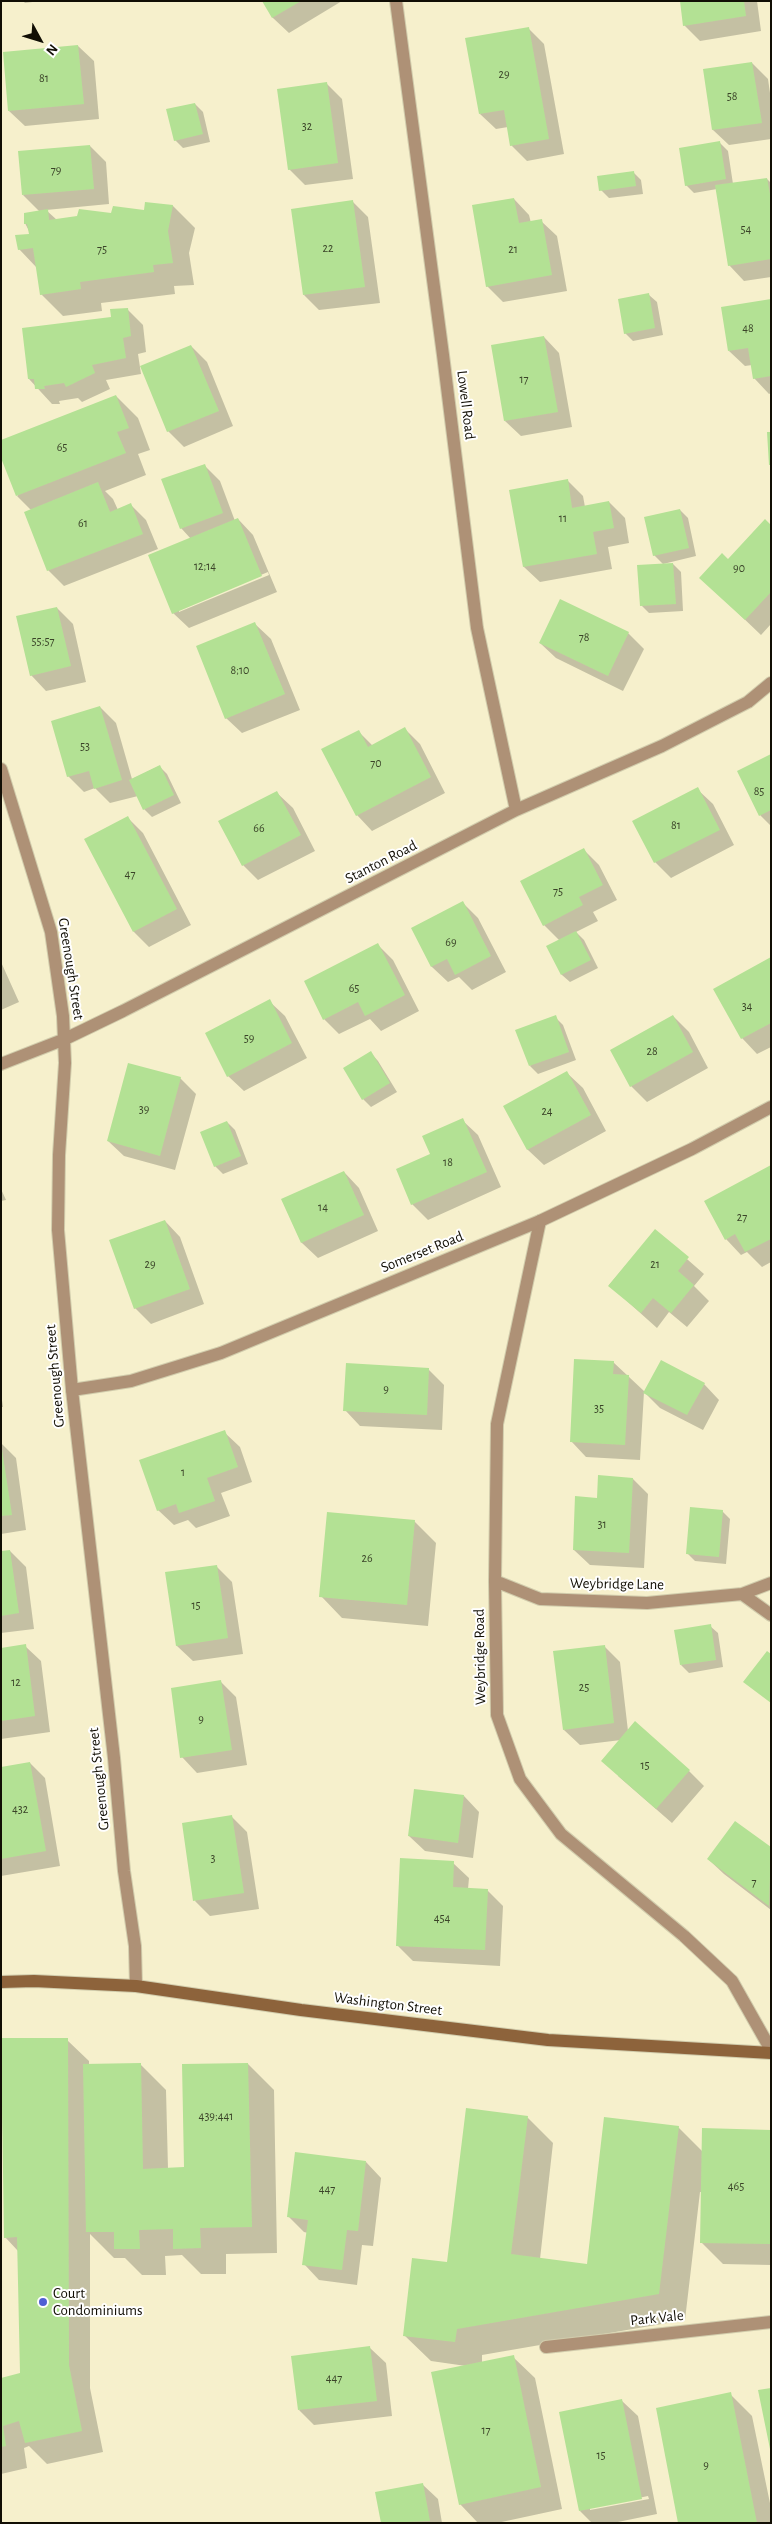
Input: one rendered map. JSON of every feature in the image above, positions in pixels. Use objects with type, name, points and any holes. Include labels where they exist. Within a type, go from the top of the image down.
[{"type":"main road","name":"Washington Street","points":[[1,1982],[34,1981],[136,1986],[300,2010],[548,2040],[771,2052]]},
{"type":"street","name":"Lowell Road","points":[[396,1],[477,628],[516,810]]},
{"type":"street","name":"Stanton Road","points":[[1,1064],[65,1039],[317,913],[516,810],[662,746],[748,702],[771,683]]},
{"type":"street","name":"Greenough Street","points":[[1,769],[51,932],[65,1039],[58,1220],[72,1390],[114,1758],[124,1871],[135,1946],[136,1986]]},
{"type":"street","name":"Somerset Road","points":[[72,1390],[130,1381],[221,1353],[540,1221],[692,1149],[771,1107]]},
{"type":"street","name":"Weybridge Road","points":[[540,1221],[498,1424],[495,1581],[497,1715],[520,1779],[561,1834],[684,1936],[732,1981],[771,2052]]},
{"type":"street","name":"Weybridge Lane","points":[[495,1581],[540,1599],[647,1603],[742,1594],[771,1583]]},
{"type":"street","points":[[742,1594],[771,1614]]},
{"type":"street","name":"Park Vale","points":[[546,2347],[771,2322]]},
{"type":"building","points":[[262,1],[301,1],[272,18]]},
{"type":"building","points":[[680,1],[744,1],[746,16],[683,26]]},
{"type":"building","points":[[529,27],[549,139],[510,146],[504,110],[479,114],[465,38]]},
{"type":"building","points":[[78,45],[84,104],[8,111],[3,52]]},
{"type":"building","points":[[752,62],[762,123],[712,130],[703,69]]},
{"type":"building","points":[[327,82],[338,163],[288,170],[277,89]]},
{"type":"building","points":[[195,103],[203,134],[174,141],[166,109]]},
{"type":"building","points":[[720,141],[726,179],[685,186],[679,148]]},
{"type":"building","points":[[90,145],[94,189],[22,195],[18,151]]},
{"type":"building","points":[[634,171],[636,186],[599,191],[597,176]]},
{"type":"building","points":[[767,178],[771,199],[771,259],[728,266],[715,185]]},
{"type":"building","points":[[514,198],[519,223],[542,219],[552,275],[486,287],[472,205]]},
{"type":"building","points":[[353,200],[365,287],[303,295],[291,209]]},
{"type":"building","points":[[145,202],[173,205],[168,231],[173,263],[153,265],[154,272],[80,282],[81,289],[40,295],[33,248],[18,250],[15,235],[29,234],[27,224],[24,224],[24,213],[48,209],[49,220],[77,216],[79,209],[111,213],[113,206],[144,210]]},
{"type":"building","points":[[649,293],[655,328],[624,334],[618,299]]},
{"type":"building","points":[[771,299],[771,376],[753,379],[748,348],[728,351],[721,307]]},
{"type":"building","points":[[128,308],[131,336],[123,338],[126,358],[92,365],[95,373],[66,387],[64,383],[44,386],[45,389],[35,389],[34,379],[28,379],[22,328],[111,317],[110,309]]},
{"type":"building","points":[[544,336],[558,412],[504,421],[491,345]]},
{"type":"building","points":[[191,345],[219,411],[167,432],[140,366]]},
{"type":"building","points":[[116,395],[129,428],[117,432],[126,453],[16,496],[1,458],[1,440]]},
{"type":"building","points":[[767,432],[771,432],[771,465],[769,465]]},
{"type":"building","points":[[205,464],[223,513],[180,529],[161,479]]},
{"type":"building","points":[[568,479],[572,508],[609,501],[614,528],[593,532],[597,554],[523,567],[509,490]]},
{"type":"building","points":[[98,482],[110,512],[131,503],[143,534],[47,571],[24,512]]},
{"type":"building","points":[[680,509],[689,548],[653,556],[644,517]]},
{"type":"building","points":[[238,518],[262,576],[172,614],[148,555]]},
{"type":"building","points":[[765,519],[771,525],[771,592],[745,620],[699,578],[722,553],[728,559]]},
{"type":"building","points":[[673,563],[676,604],[640,606],[637,565]]},
{"type":"building","points":[[560,599],[629,632],[608,676],[539,643]]},
{"type":"building","points":[[57,607],[71,666],[30,676],[16,616]]},
{"type":"building","points":[[255,622],[285,694],[225,719],[196,646]]},
{"type":"building","points":[[100,706],[122,780],[94,789],[89,771],[67,777],[51,721]]},
{"type":"building","points":[[405,727],[431,777],[356,816],[321,749],[359,730],[368,747]]},
{"type":"building","points":[[771,754],[771,810],[759,816],[737,771]]},
{"type":"building","points":[[160,765],[174,795],[143,810],[129,780]]},
{"type":"building","points":[[698,787],[720,830],[654,863],[632,821]]},
{"type":"building","points":[[277,791],[301,835],[242,866],[218,821]]},
{"type":"building","points":[[128,816],[177,909],[133,932],[84,839]]},
{"type":"building","points":[[584,848],[603,885],[579,897],[583,905],[543,926],[520,881]]},
{"type":"building","points":[[463,901],[491,956],[455,975],[447,959],[431,967],[411,928]]},
{"type":"building","points":[[576,931],[591,960],[561,975],[546,946]]},
{"type":"building","points":[[378,943],[405,995],[365,1016],[358,1002],[323,1020],[304,981]]},
{"type":"building","points":[[771,957],[771,1023],[741,1039],[713,989]]},
{"type":"building","points":[[270,999],[292,1043],[227,1077],[205,1033]]},
{"type":"building","points":[[556,1015],[569,1052],[529,1066],[515,1030]]},
{"type":"building","points":[[673,1015],[693,1052],[630,1087],[610,1050]]},
{"type":"building","points":[[371,1051],[390,1083],[362,1100],[343,1068]]},
{"type":"building","points":[[128,1063],[181,1077],[160,1156],[107,1141]]},
{"type":"building","points":[[567,1071],[591,1115],[527,1150],[503,1106]]},
{"type":"building","points":[[463,1118],[487,1172],[411,1205],[396,1169],[430,1154],[422,1136]]},
{"type":"building","points":[[227,1121],[241,1156],[214,1167],[200,1132]]},
{"type":"building","points":[[771,1165],[771,1239],[745,1252],[735,1234],[725,1240],[704,1201]]},
{"type":"building","points":[[344,1171],[364,1215],[301,1243],[281,1199]]},
{"type":"building","points":[[165,1220],[190,1289],[134,1309],[109,1240]]},
{"type":"building","points":[[655,1229],[689,1257],[678,1271],[694,1285],[671,1313],[653,1298],[641,1313],[608,1286]]},
{"type":"building","points":[[574,1359],[614,1361],[613,1374],[629,1375],[625,1445],[570,1442]]},
{"type":"building","points":[[661,1360],[705,1383],[687,1415],[643,1393]]},
{"type":"building","points":[[346,1363],[429,1368],[427,1415],[343,1411]]},
{"type":"building","points":[[225,1430],[238,1467],[207,1478],[215,1501],[179,1513],[176,1504],[157,1511],[139,1460]]},
{"type":"building","points":[[1,1451],[12,1515],[1,1516]]},
{"type":"building","points":[[598,1475],[633,1478],[629,1553],[573,1550],[575,1496],[597,1498]]},
{"type":"building","points":[[690,1507],[723,1510],[719,1557],[686,1554]]},
{"type":"building","points":[[327,1512],[415,1520],[407,1605],[319,1597]]},
{"type":"building","points":[[10,1550],[19,1613],[1,1616],[1,1551]]},
{"type":"building","points":[[217,1565],[228,1638],[176,1646],[165,1572]]},
{"type":"building","points":[[711,1624],[716,1660],[680,1665],[674,1630]]},
{"type":"building","points":[[26,1644],[35,1716],[1,1721],[1,1648]]},
{"type":"building","points":[[605,1645],[614,1723],[563,1730],[553,1651]]},
{"type":"building","points":[[767,1651],[771,1654],[771,1703],[743,1682]]},
{"type":"building","points":[[221,1680],[232,1750],[180,1758],[171,1688]]},
{"type":"building","points":[[635,1721],[690,1770],[656,1809],[601,1761]]},
{"type":"building","points":[[30,1762],[46,1851],[1,1859],[1,1767]]},
{"type":"building","points":[[414,1789],[464,1795],[458,1843],[408,1836]]},
{"type":"building","points":[[232,1815],[244,1893],[193,1901],[182,1823]]},
{"type":"building","points":[[735,1821],[771,1847],[769,1906],[707,1859]]},
{"type":"building","points":[[400,1858],[454,1861],[453,1887],[488,1889],[485,1950],[396,1946]]},
{"type":"building","name":"Court Condominiums","points":[[1,2038],[68,2038],[69,2365],[82,2431],[25,2443],[19,2421],[3,2426],[6,2446],[1,2447],[1,2378],[20,2373],[17,2237],[4,2238]]},
{"type":"building","points":[[141,2063],[143,2169],[184,2167],[182,2064],[248,2063],[252,2227],[200,2228],[201,2248],[173,2249],[173,2229],[139,2230],[140,2249],[114,2249],[114,2232],[86,2232],[83,2064]]},
{"type":"building","points":[[466,2108],[528,2116],[511,2254],[587,2264],[604,2117],[679,2126],[659,2294],[457,2329],[455,2342],[403,2336],[412,2258],[447,2262]]},
{"type":"building","points":[[702,2128],[771,2130],[771,2244],[700,2243]]},
{"type":"building","points":[[295,2152],[366,2161],[358,2231],[347,2230],[342,2270],[302,2265],[308,2220],[287,2217]]},
{"type":"building","points":[[370,2346],[377,2401],[298,2410],[291,2356]]},
{"type":"building","points":[[514,2355],[541,2487],[459,2505],[431,2372]]},
{"type":"building","points":[[771,2388],[771,2449],[770,2449],[758,2390]]},
{"type":"building","points":[[731,2392],[757,2523],[678,2523],[656,2408]]},
{"type":"building","points":[[622,2399],[642,2499],[579,2511],[559,2412]]},
{"type":"building","points":[[423,2483],[430,2521],[381,2523],[375,2492]]},
{"type":"place","name":"Court Condominiums","points":[[43,2302]]}]
